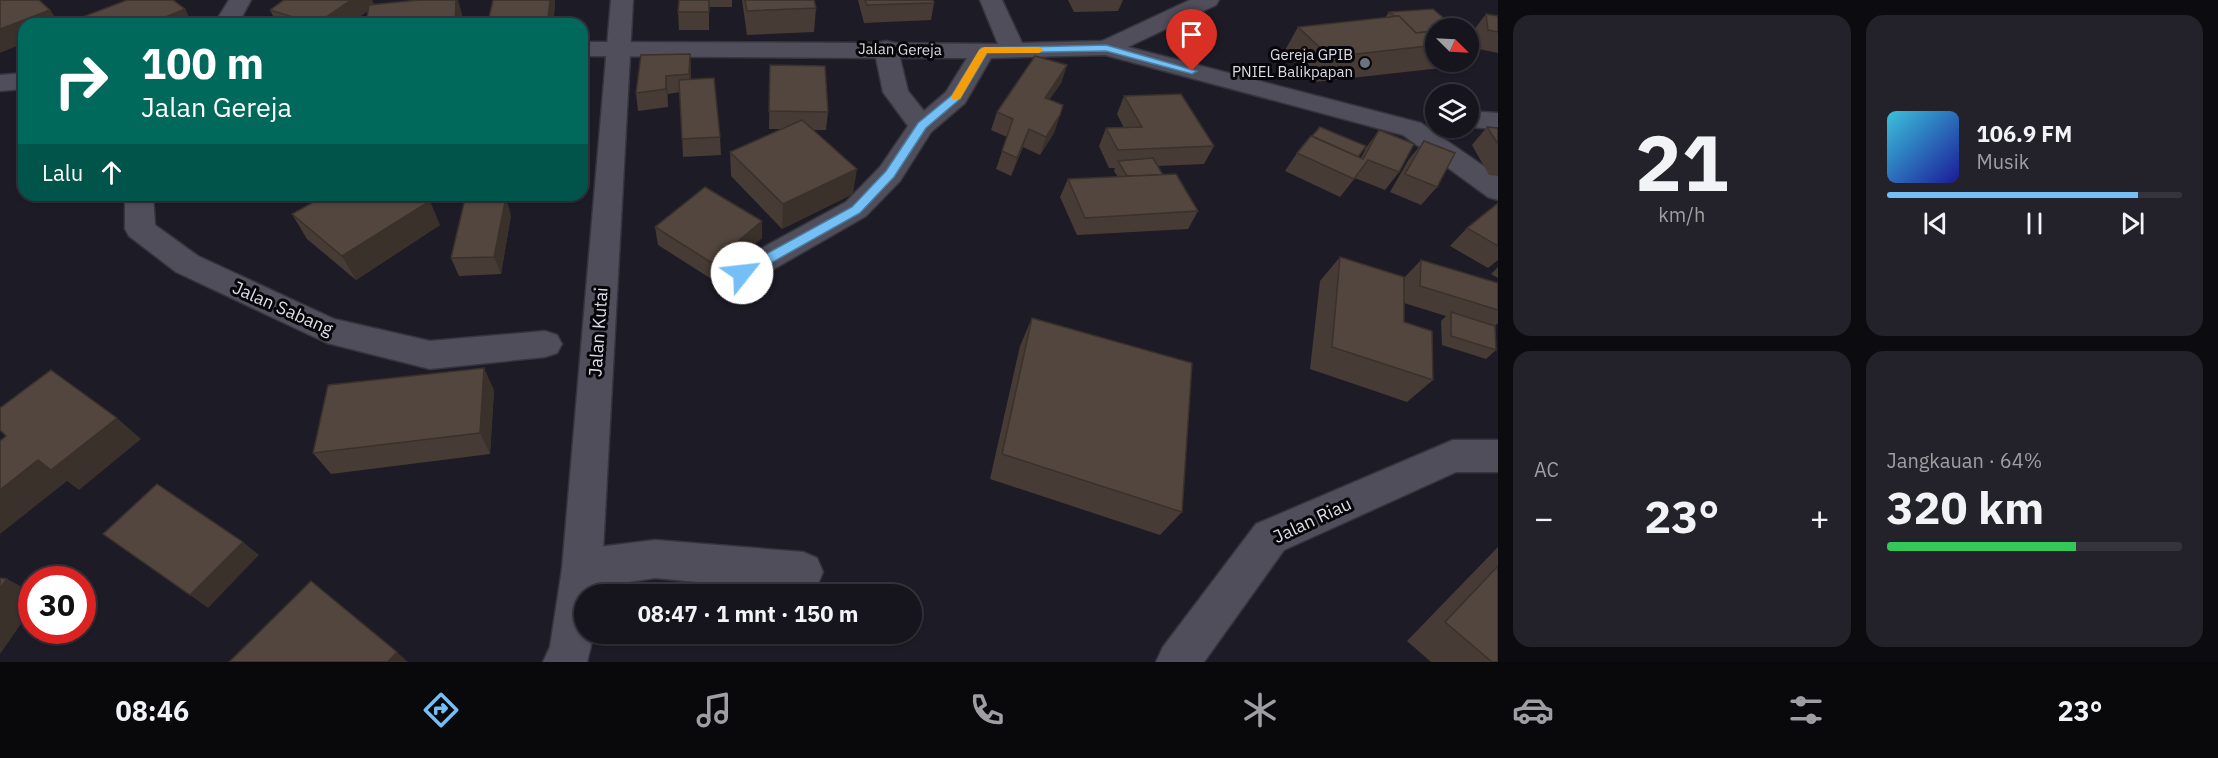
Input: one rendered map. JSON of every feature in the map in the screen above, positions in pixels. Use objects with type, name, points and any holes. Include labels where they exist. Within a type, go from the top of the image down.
[{"type":"street","points":[[230,18],[240,0]]},
{"type":"street","name":"Jalan Kutai","points":[[570,657],[582,569],[595,366],[621,48],[621,0]]},
{"type":"street","points":[[991,0],[1013,51]]},
{"type":"street","name":"Jalan Gereja","points":[[588,49],[886,48],[1013,51],[1106,48],[1208,0]]},
{"type":"street","points":[[886,48],[896,92],[922,126]]},
{"type":"street","points":[[1106,48],[1424,126],[1498,190]]},
{"type":"street","points":[[742,273],[856,210],[890,174],[922,126],[956,97],[984,50]]},
{"type":"street","points":[[0,83],[18,82]]},
{"type":"street","points":[[1479,119],[1498,121]]},
{"type":"street","name":"Jalan Sabang","points":[[139,201],[140,228],[187,264],[327,330],[430,355],[544,344]]},
{"type":"street","name":"Jalan Riau","points":[[1178,662],[1270,537],[1453,456],[1498,456]]},
{"type":"street","points":[[582,569],[655,559],[803,572]]},
{"type":"building","points":[[0,0],[39,0],[50,10],[29,18],[18,18],[18,22],[0,29]]},
{"type":"building","points":[[127,0],[173,0],[185,9],[163,18],[80,18]]},
{"type":"building","points":[[284,0],[351,0],[325,18],[296,18],[270,10]]},
{"type":"building","points":[[419,0],[456,0],[455,18],[367,18],[369,5]]},
{"type":"building","points":[[493,0],[550,0],[548,18],[489,18]]},
{"type":"building","points":[[679,0],[709,0],[709,12],[678,12]]},
{"type":"building","points":[[745,0],[814,0],[816,8],[747,11]]},
{"type":"building","points":[[865,0],[933,0],[934,3],[867,5]]},
{"type":"building","points":[[1433,9],[1443,18],[1425,18],[1425,32],[1416,33],[1399,16],[1389,12]]},
{"type":"building","points":[[1486,14],[1498,16],[1498,32],[1488,30]]},
{"type":"building","points":[[1399,16],[1416,33],[1425,32],[1425,46],[1330,57],[1298,27]]},
{"type":"building","points":[[690,54],[689,74],[666,76],[666,89],[636,93],[641,55]]},
{"type":"building","points":[[1035,56],[1067,65],[1045,98],[1063,105],[1060,115],[1046,137],[1029,129],[1017,158],[1002,151],[1013,119],[997,112]]},
{"type":"building","points":[[770,65],[825,66],[828,112],[769,111]]},
{"type":"building","points":[[714,78],[720,137],[682,139],[679,80]]},
{"type":"building","points":[[1181,94],[1214,146],[1118,150],[1106,128],[1142,127],[1124,96]]},
{"type":"building","points":[[802,120],[857,169],[783,204],[730,152]]},
{"type":"building","points":[[1320,127],[1366,146],[1358,157],[1312,136]]},
{"type":"building","points":[[1487,127],[1498,128],[1498,144]]},
{"type":"building","points":[[1379,130],[1414,144],[1399,172],[1368,160],[1354,179],[1297,153],[1311,136],[1363,159]]},
{"type":"building","points":[[1424,141],[1455,153],[1437,187],[1405,174]]},
{"type":"building","points":[[1153,158],[1163,175],[1127,176],[1118,161]]},
{"type":"building","points":[[1176,174],[1198,211],[1085,218],[1068,179]]},
{"type":"building","points":[[705,187],[762,221],[712,263],[655,227]]},
{"type":"building","points":[[315,201],[430,201],[342,256],[292,214]]},
{"type":"building","points":[[465,201],[505,201],[494,257],[451,258]]},
{"type":"building","points":[[1498,203],[1498,246],[1467,228]]},
{"type":"building","points":[[1340,257],[1404,277],[1404,322],[1432,331],[1433,380],[1332,347]]},
{"type":"building","points":[[1421,260],[1498,283],[1498,310],[1420,286]]},
{"type":"building","points":[[1451,312],[1495,326],[1496,350],[1451,336]]},
{"type":"building","points":[[1032,318],[1192,363],[1182,512],[1002,454]]},
{"type":"building","points":[[484,368],[480,433],[313,453],[328,385]]},
{"type":"building","points":[[51,370],[117,418],[51,470],[38,460],[0,490],[0,441],[6,436],[0,430],[0,408]]},
{"type":"building","points":[[157,484],[243,542],[190,595],[103,534]]},
{"type":"building","points":[[1498,566],[1498,662],[1492,662],[1445,622]]},
{"type":"building","points":[[0,578],[7,579],[0,588]]},
{"type":"building","points":[[311,581],[397,652],[388,662],[229,662]]},
{"type":"slow traffic","points":[[956,97],[984,50],[1039,50]]},
{"type":"place","name":"Gereja GPIB PNIEL Balikpapan","points":[[1365,63]]},
{"type":"route","points":[[742,273],[856,210],[890,174],[922,126],[956,97],[984,50],[1106,48],[1192,71]]}]
